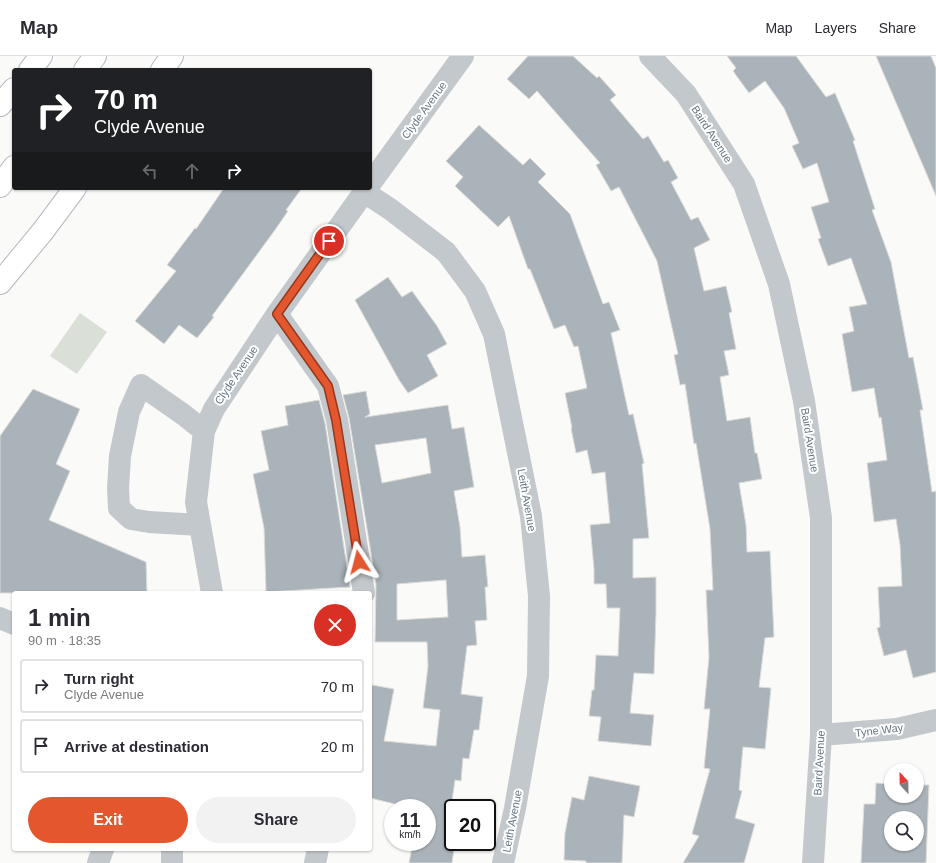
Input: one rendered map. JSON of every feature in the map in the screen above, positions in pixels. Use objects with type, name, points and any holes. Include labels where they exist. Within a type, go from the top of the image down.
[{"type":"highway","points":[[32,68],[41,56]]},
{"type":"highway","points":[[86,68],[95,56]]},
{"type":"highway","points":[[163,68],[172,56]]},
{"type":"highway","points":[[0,105],[12,90]]},
{"type":"highway","points":[[0,186],[12,170]]},
{"type":"highway","points":[[0,292],[74,190]]},
{"type":"highway","points":[[0,283],[43,232]]},
{"type":"street","name":"Clyde Avenue","points":[[372,181],[463,56]]},
{"type":"street","name":"Baird Avenue","points":[[650,56],[686,94],[744,184],[779,284],[804,401],[821,518],[821,735],[813,863]]},
{"type":"street","name":"Clyde Avenue","points":[[212,591],[196,502],[204,431],[214,409],[277,314],[366,190]]},
{"type":"street","name":"Leith Avenue","points":[[369,190],[390,210],[446,252],[475,292],[494,334],[531,516],[539,596],[538,676],[515,808],[503,863]]},
{"type":"street","points":[[277,314],[328,386],[336,420],[364,591]]},
{"type":"street","points":[[200,525],[149,522],[131,519],[119,508],[118,488],[120,456],[129,412],[141,385],[204,431]]},
{"type":"street","points":[[0,618],[12,623]]},
{"type":"street","name":"Tyne Way","points":[[821,735],[897,729],[936,720]]},
{"type":"street","points":[[98,863],[102,851]]},
{"type":"street","points":[[172,851],[172,863]]},
{"type":"street","points":[[315,863],[318,851]]},
{"type":"shaded area","points":[[80,313],[107,332],[77,374],[50,356]]},
{"type":"building","points":[[528,56],[573,56],[597,78],[599,76],[616,95],[610,100],[643,139],[648,136],[664,162],[668,160],[678,178],[671,182],[691,220],[698,217],[710,240],[694,248],[704,291],[726,286],[732,312],[729,313],[736,349],[724,351],[729,375],[720,377],[727,421],[750,417],[755,453],[757,453],[762,479],[739,483],[746,525],[747,552],[770,551],[774,637],[765,638],[759,687],[771,688],[765,749],[743,747],[739,790],[742,791],[735,818],[755,824],[744,863],[683,863],[699,836],[692,834],[710,769],[704,768],[710,709],[704,709],[709,657],[706,590],[713,590],[710,529],[696,443],[694,444],[685,384],[680,385],[674,355],[678,354],[657,261],[619,187],[611,191],[596,165],[600,163],[537,91],[529,99],[507,79]]},
{"type":"building","points":[[727,56],[796,56],[826,97],[835,93],[855,140],[853,141],[875,209],[872,210],[891,262],[909,358],[913,357],[923,410],[920,410],[932,492],[936,491],[936,672],[913,678],[906,650],[884,656],[877,628],[880,627],[878,587],[902,586],[900,545],[896,519],[874,522],[867,463],[887,460],[881,417],[879,418],[874,388],[852,392],[842,334],[854,331],[849,307],[867,304],[851,258],[828,266],[818,239],[821,238],[811,207],[829,202],[817,163],[803,169],[792,146],[799,143],[784,108],[765,81],[749,93],[733,71],[736,68]]},
{"type":"building","points":[[876,56],[931,56],[936,68],[936,196]]},
{"type":"building","points":[[479,125],[523,165],[530,158],[546,174],[538,182],[570,214],[603,304],[609,302],[620,330],[611,333],[629,415],[633,414],[644,463],[642,464],[649,538],[633,539],[633,578],[656,577],[654,674],[634,673],[630,713],[654,715],[651,746],[598,741],[601,717],[589,716],[592,690],[594,690],[596,655],[618,656],[620,608],[607,608],[606,584],[594,584],[590,525],[610,523],[605,472],[592,474],[587,450],[576,453],[565,393],[587,388],[578,346],[574,347],[565,325],[554,329],[530,269],[528,269],[509,216],[498,227],[455,186],[463,177],[446,161]]},
{"type":"building","points":[[223,190],[301,190],[286,210],[288,211],[275,230],[212,316],[214,317],[197,338],[179,325],[164,344],[135,321],[176,271],[167,265],[195,228],[196,229]]},
{"type":"building","points":[[388,277],[402,297],[412,291],[437,326],[447,344],[427,355],[438,376],[408,393],[399,380],[355,300]]},
{"type":"building","points":[[33,389],[80,409],[56,464],[70,471],[49,520],[146,562],[147,591],[12,591],[12,593],[0,593],[0,436]]},
{"type":"building","points":[[366,391],[370,414],[365,417],[448,405],[452,429],[464,427],[474,487],[454,491],[460,527],[462,557],[485,555],[488,587],[485,587],[487,620],[475,621],[477,645],[467,646],[461,694],[483,697],[479,730],[474,730],[469,759],[463,758],[461,781],[455,780],[452,799],[444,799],[444,851],[454,851],[452,863],[409,863],[411,851],[436,851],[436,799],[384,799],[384,801],[372,798],[372,685],[394,689],[384,741],[436,746],[440,710],[423,708],[428,666],[427,642],[375,642],[376,584],[349,418],[343,395]],"holes":[[[426,438],[431,473],[382,483],[375,445]],[[446,580],[448,617],[397,620],[397,584]]]},
{"type":"building","points":[[319,400],[325,423],[350,587],[266,591],[264,528],[253,474],[269,470],[261,431],[288,425],[285,406]]},
{"type":"building","points":[[589,776],[640,786],[634,817],[624,815],[622,863],[586,863],[586,861],[564,860],[565,833],[572,797],[584,800]]},
{"type":"building","points":[[876,783],[884,784],[884,803],[924,803],[924,785],[929,785],[926,863],[861,863],[864,804],[875,804]]},
{"type":"route","points":[[329,241],[277,314],[328,386],[336,420],[359,562]]}]
